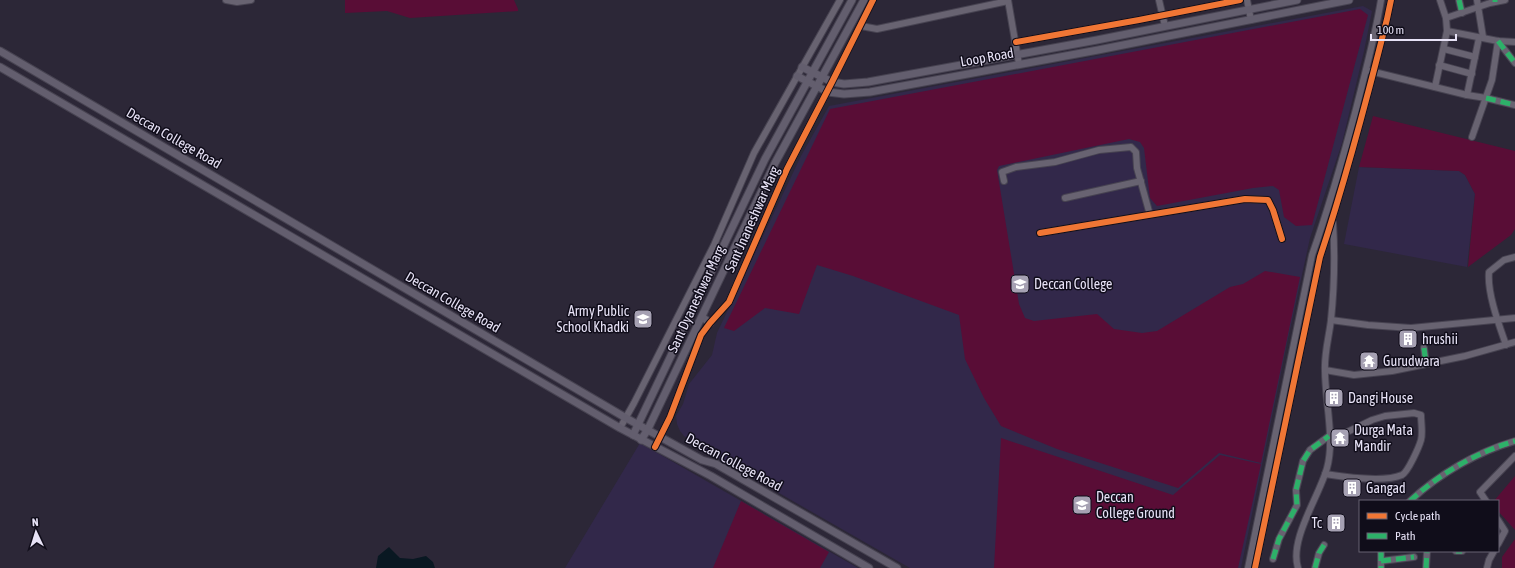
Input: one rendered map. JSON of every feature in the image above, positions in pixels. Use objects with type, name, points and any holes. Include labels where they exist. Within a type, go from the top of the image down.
[{"type":"main road","name":"Sant Dyaneshwar Marg","points":[[633,435],[766,159],[852,0]]},
{"type":"main road","name":"Sant Dyaneshwar Marg","points":[[641,440],[648,429],[702,318],[775,163],[864,0]]},
{"type":"main road","name":"Loop Road","points":[[802,67],[832,82],[844,84],[868,82],[1297,0]]},
{"type":"main road","name":"Loop Road","points":[[797,76],[828,92],[844,94],[870,92],[1349,0]]},
{"type":"main road","name":"Deccan College Road","points":[[0,51],[626,418],[702,460],[716,464],[897,568]]},
{"type":"main road","name":"Deccan College Road","points":[[0,67],[620,428],[709,476],[869,568]]},
{"type":"main road","points":[[702,318],[710,323]]},
{"type":"street","points":[[226,0],[237,2],[251,0]]},
{"type":"street","name":"Sant Jnaneshwar Marg","points":[[620,428],[714,245],[754,153],[840,0]]},
{"type":"street","name":"Sant Jnaneshwar Marg","points":[[655,447],[670,417],[701,335],[729,302],[787,169],[828,92],[873,0]]},
{"type":"street","points":[[861,26],[877,29],[1008,0],[1019,64]]},
{"type":"street","points":[[1159,0],[1165,26]]},
{"type":"street","points":[[1016,42],[1240,0]]},
{"type":"street","points":[[1247,0],[1251,20]]},
{"type":"street","points":[[1248,568],[1312,255],[1331,199],[1366,70],[1381,0]]},
{"type":"street","points":[[1255,568],[1320,257],[1338,201],[1374,72],[1391,0]]},
{"type":"street","points":[[1435,87],[1447,31],[1446,18],[1440,0]]},
{"type":"street","points":[[1458,0],[1462,13]]},
{"type":"street","points":[[1467,95],[1475,57],[1481,38],[1479,7],[1477,0]]},
{"type":"street","points":[[1446,18],[1495,1],[1506,0]]},
{"type":"street","points":[[1447,31],[1498,41],[1515,42]]},
{"type":"street","points":[[1498,41],[1515,63]]},
{"type":"street","points":[[1472,137],[1486,98],[1495,66],[1495,54],[1498,41]]},
{"type":"street","points":[[1444,49],[1475,57]]},
{"type":"street","points":[[1439,65],[1472,74]]},
{"type":"street","points":[[1366,70],[1467,95],[1515,105]]},
{"type":"street","points":[[1004,181],[1002,172],[1016,167],[1055,162],[1099,150],[1131,147],[1136,152],[1137,168],[1150,215]]},
{"type":"street","points":[[1065,198],[1141,181]]},
{"type":"street","points":[[1040,233],[1245,199],[1268,200],[1273,210],[1282,239]]},
{"type":"street","points":[[1331,199],[1338,201]]},
{"type":"street","points":[[1298,568],[1296,560],[1299,537],[1328,467],[1330,449],[1324,370],[1331,320],[1334,244],[1332,219]]},
{"type":"street","points":[[1506,345],[1488,281],[1489,272],[1504,260],[1515,258]]},
{"type":"street","points":[[1331,320],[1368,325],[1411,328],[1498,318],[1515,318]]},
{"type":"street","points":[[1324,370],[1342,374],[1371,374],[1465,356],[1515,342]]},
{"type":"street","points":[[1424,348],[1426,364]]},
{"type":"street","points":[[1273,559],[1279,538],[1297,505],[1296,490],[1303,461],[1310,450],[1329,436],[1341,435],[1372,420],[1385,416],[1414,413],[1421,415],[1421,439],[1406,471],[1402,475],[1389,478],[1368,478],[1325,474]]},
{"type":"street","points":[[1411,500],[1426,487],[1462,464],[1490,450],[1515,441]]},
{"type":"street","points":[[1485,500],[1480,492],[1515,456]]},
{"type":"street","points":[[1499,522],[1505,531],[1499,542]]},
{"type":"street","points":[[1316,568],[1319,553],[1324,545]]},
{"type":"street","points":[[1381,552],[1382,568]]},
{"type":"street","points":[[1426,568],[1427,552]]},
{"type":"street","points":[[1487,568],[1488,560],[1493,552]]},
{"type":"street","points":[[1381,561],[1414,557]]},
{"type":"shaded area","points":[[345,0],[514,0],[518,11],[410,18],[387,11],[345,13]]},
{"type":"shaded area","name":"Deccan College","points":[[1363,6],[1372,11],[1364,51],[1342,143],[1310,238],[1241,568],[910,568],[723,461],[684,436],[680,431],[676,416],[683,404],[689,384],[712,355],[717,333],[801,156],[829,106]]},
{"type":"shaded area","points":[[1360,9],[1368,15],[1312,225],[1296,226],[1284,217],[1279,190],[1273,186],[1253,188],[1157,206],[1150,198],[1144,148],[1140,142],[1129,139],[999,166],[997,170],[1019,304],[1025,318],[1034,321],[1097,314],[1114,329],[1142,333],[1157,331],[1230,287],[1243,284],[1265,271],[1300,277],[1261,463],[1219,453],[1178,488],[1057,449],[1001,426],[984,398],[965,359],[959,315],[853,276],[817,265],[799,314],[765,308],[734,331],[724,328],[830,109]]},
{"type":"shaded area","points":[[1373,116],[1515,151],[1515,229],[1511,235],[1468,267],[1475,194],[1465,175],[1459,171],[1359,167]]},
{"type":"shaded area","points":[[1359,167],[1459,171],[1465,175],[1475,194],[1467,267],[1344,244]]},
{"type":"shaded area","points":[[1001,438],[1173,495],[1220,455],[1261,464],[1238,568],[994,568]]},
{"type":"shaded area","points":[[640,443],[858,568],[565,568]]},
{"type":"shaded area","points":[[1515,476],[1515,530],[1499,512],[1499,500],[1495,500]]},
{"type":"shaded area","points":[[741,501],[829,552],[820,568],[713,568]]},
{"type":"shaded area","points":[[1515,539],[1515,568],[1502,568],[1502,557]]},
{"type":"water","points":[[389,547],[400,558],[413,559],[426,556],[433,562],[435,568],[376,568],[378,556]]},
{"type":"marked path","points":[[1459,0],[1462,13]]},
{"type":"marked path","points":[[1498,41],[1515,63]]},
{"type":"marked path","points":[[1486,98],[1515,105]]},
{"type":"marked path","points":[[1424,348],[1426,364]]},
{"type":"marked path","points":[[1273,559],[1279,539],[1297,505],[1296,490],[1303,461],[1310,450],[1329,436]]},
{"type":"marked path","points":[[1411,500],[1433,482],[1459,465],[1487,451],[1515,441]]},
{"type":"marked path","points":[[1315,568],[1319,553],[1324,545]]},
{"type":"marked path","points":[[1381,552],[1381,568]]},
{"type":"marked path","points":[[1426,568],[1427,552]]},
{"type":"marked path","points":[[1381,561],[1414,557]]},
{"type":"cycle path","points":[[655,447],[670,417],[701,335],[729,302],[787,169],[873,0]]},
{"type":"cycle path","points":[[1016,42],[1240,0]]},
{"type":"cycle path","points":[[1255,568],[1320,257],[1356,139],[1391,0]]},
{"type":"cycle path","points":[[1040,233],[1245,199],[1268,200],[1273,210],[1282,239]]},
{"type":"place","name":"Deccan College","points":[[1020,284]]},
{"type":"place","name":"Army Public School Khadki","points":[[643,319]]},
{"type":"place","name":"hrushii","points":[[1408,339]]},
{"type":"place","name":"Gurudwara","points":[[1369,361]]},
{"type":"place","name":"Dangi House","points":[[1334,398]]},
{"type":"place","name":"Durga Mata Mandir","points":[[1340,438]]},
{"type":"place","name":"Gangad","points":[[1352,488]]},
{"type":"place","name":"Deccan College Ground","points":[[1082,505]]},
{"type":"place","name":"Tc","points":[[1336,523]]}]
